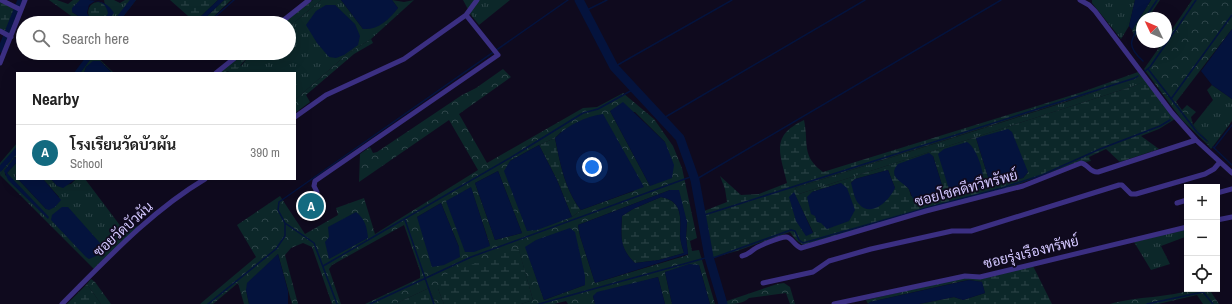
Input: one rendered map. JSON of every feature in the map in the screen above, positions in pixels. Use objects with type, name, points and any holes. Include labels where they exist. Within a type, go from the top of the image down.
[{"type":"street","points":[[1,0],[21,10]]},
{"type":"street","points":[[19,16],[25,0]]},
{"type":"street","points":[[289,16],[309,0]]},
{"type":"street","points":[[296,116],[326,95],[404,59],[466,15],[477,0]]},
{"type":"street","points":[[1080,0],[1089,5],[1095,11],[1172,113],[1196,140],[1232,173]]},
{"type":"street","points":[[310,198],[317,192],[314,186],[316,181],[498,55],[466,15]]},
{"type":"street","points":[[0,63],[16,24]]},
{"type":"street","points":[[0,31],[11,37]]},
{"type":"street","points":[[217,72],[232,60]]},
{"type":"street","name":"ซอยโชคดีทวีทรัพย์","points":[[742,256],[784,237],[790,238],[796,246],[801,248],[926,211],[1023,186],[1081,163],[1091,171],[1098,172],[1196,140]]},
{"type":"street","points":[[763,284],[813,272],[829,261],[871,249],[952,231],[971,231],[1119,185],[1122,185],[1131,194],[1136,194],[1205,174],[1214,169],[1220,162]]},
{"type":"street","name":"ซอยวัดบัวผัน","points":[[62,304],[112,254],[158,212],[181,194],[203,180]]},
{"type":"street","points":[[1220,191],[1232,189]]},
{"type":"street","points":[[1177,203],[1184,201]]},
{"type":"street","points":[[1220,219],[1232,217]]},
{"type":"street","name":"ซอยรุ่งเรืองทรัพย์","points":[[834,304],[965,276],[980,277],[1184,228]]},
{"type":"green space","points":[[49,0],[57,0],[68,4],[73,0],[80,0],[72,12],[78,16],[71,16]]},
{"type":"green space","points":[[104,0],[114,0],[120,3],[125,0],[136,0],[123,16],[107,16]]},
{"type":"green space","points":[[170,0],[218,0],[201,16],[188,16]]},
{"type":"green space","points":[[224,0],[231,0],[214,16],[207,16]]},
{"type":"green space","points":[[313,0],[321,0],[296,21],[296,16],[292,16]]},
{"type":"green space","points":[[321,0],[341,0],[363,29],[398,8],[392,0],[404,2],[414,0],[371,39],[347,54],[296,99],[296,72],[227,72],[242,65],[246,60],[296,60],[296,21]],"holes":[[[335,5],[342,13],[306,25]]]},
{"type":"green space","points":[[463,0],[510,0],[479,25],[471,15]]},
{"type":"green space","points":[[1092,0],[1135,0],[1129,26],[1121,39],[1092,3]]},
{"type":"green space","points":[[1151,0],[1160,0],[1152,12],[1143,12]]},
{"type":"green space","points":[[1192,0],[1232,0],[1232,29],[1176,102],[1182,110],[1187,105],[1196,112],[1191,117],[1193,125],[1209,142],[1207,144],[1182,120],[1144,69],[1159,48],[1172,48],[1172,29]]},
{"type":"green space","points":[[0,2],[18,11],[10,33],[0,29]]},
{"type":"green space","points":[[94,2],[102,2],[108,8],[108,16],[88,16],[88,8]]},
{"type":"green space","points":[[1136,24],[1135,37],[1132,30]]},
{"type":"green space","points":[[371,39],[373,43],[354,54],[306,95],[310,102],[296,112],[296,99],[347,54]]},
{"type":"green space","points":[[90,60],[100,60],[113,72],[110,72],[100,61],[86,67],[84,72],[81,72]]},
{"type":"green space","points":[[236,60],[245,60],[235,72],[220,72]]},
{"type":"green space","points":[[503,69],[511,77],[459,114],[487,163],[583,108],[597,107],[623,93],[654,119],[673,146],[682,168],[697,238],[690,241],[692,251],[699,250],[715,304],[710,304],[699,265],[665,272],[672,304],[665,304],[658,277],[593,296],[595,304],[568,304],[566,301],[554,304],[521,304],[533,300],[519,251],[438,289],[444,304],[436,304],[429,288],[395,304],[365,304],[420,278],[420,271],[404,225],[332,265],[329,269],[341,304],[332,304],[312,247],[303,243],[291,248],[285,255],[298,304],[292,304],[278,254],[246,290],[249,304],[244,304],[238,283],[213,304],[200,304],[256,257],[237,225],[280,196],[305,234],[338,215],[336,208],[364,198],[375,234],[478,170],[449,120],[359,182],[360,154],[370,147],[373,153],[377,152],[462,95],[476,88]],"holes":[[[610,111],[635,112],[665,142],[650,186]],[[561,132],[634,191],[581,210],[572,217],[510,161],[555,138]],[[498,171],[522,233],[495,240],[475,183]],[[471,188],[490,245],[464,191]],[[670,190],[687,222],[686,237],[688,255],[595,283],[578,225]],[[441,203],[459,247],[417,217]],[[526,247],[585,285],[544,300]]]},
{"type":"green space","points":[[1138,72],[1141,76],[1136,79],[795,188],[799,194],[1134,86],[1145,79],[1175,119],[1159,129],[1141,136],[1159,149],[1120,162],[1106,149],[1089,157],[1091,161],[1073,164],[1005,189],[803,245],[796,240],[790,232],[737,251],[711,258],[704,211],[727,202],[725,189],[720,176],[741,195],[759,194],[787,183],[780,154],[780,146],[786,132],[804,120],[809,155],[811,160],[823,172],[1082,92]],"holes":[[[976,138],[1028,172],[1023,178],[993,184],[989,180]],[[933,156],[942,185],[911,196],[909,189],[904,184]],[[888,170],[895,188],[851,183],[855,179]],[[841,183],[817,222],[812,192]],[[794,193],[813,232],[806,235]]]},
{"type":"green space","points":[[1141,76],[1145,79],[1145,81],[1134,86],[799,194],[795,188],[1069,101]]},
{"type":"green space","points":[[1212,85],[1232,99],[1232,121],[1211,149],[1207,144],[1209,142],[1193,125],[1213,100],[1207,90]]},
{"type":"green space","points":[[555,138],[567,185],[575,202],[581,210],[572,217],[557,180],[539,145]]},
{"type":"green space","points":[[16,144],[16,155],[0,175],[0,163]]},
{"type":"green space","points":[[16,155],[16,158],[5,171],[5,175],[10,178],[7,173],[16,163],[16,180],[19,180],[46,209],[59,197],[44,180],[52,180],[57,186],[71,184],[75,180],[86,180],[125,232],[139,225],[94,269],[0,175]]},
{"type":"green space","points":[[661,197],[673,202],[679,210],[680,239],[684,253],[659,260],[635,263],[626,252],[622,242],[622,216],[633,209]]},
{"type":"green space","points":[[1184,230],[1184,237],[1161,246],[1170,264],[1151,270],[1134,242]]},
{"type":"green space","points":[[512,249],[519,250],[533,300],[521,304],[444,304],[438,289],[440,277]]},
{"type":"green space","points":[[1033,266],[1052,304],[919,304],[954,297],[963,300],[985,293],[981,279]]},
{"type":"green space","points":[[967,277],[981,279],[982,282],[969,280],[963,281],[870,302],[868,304],[866,300]]},
{"type":"green space","points":[[91,279],[95,282],[111,304],[101,304],[87,284]]},
{"type":"green space","points":[[784,283],[790,287],[795,304],[790,304],[786,293],[749,298],[738,303],[725,304],[724,302],[777,284]]},
{"type":"green space","points":[[87,284],[101,304],[67,304]]},
{"type":"green space","points":[[429,288],[436,304],[395,304]]},
{"type":"green space","points":[[1184,292],[1211,292],[1219,304],[1203,304],[1197,295],[1158,304],[1110,304],[1120,301]]},
{"type":"water","points":[[80,0],[96,1],[89,5],[87,13],[89,16],[78,16],[72,12],[72,8]]},
{"type":"water","points":[[218,0],[224,0],[207,16],[201,16]]},
{"type":"water","points":[[341,0],[392,0],[398,8],[391,16],[378,26],[363,29]]},
{"type":"water","points":[[1135,0],[1151,0],[1143,12],[1136,12],[1136,24],[1132,30],[1129,26]]},
{"type":"water","points":[[100,2],[108,5],[114,13],[112,16],[106,16],[108,13],[107,10],[104,4]]},
{"type":"water","points":[[326,5],[335,5],[355,24],[360,36],[358,45],[344,55],[336,58],[329,57],[317,43],[306,25],[316,11]]},
{"type":"water","points":[[1232,29],[1232,99],[1212,85],[1201,71]]},
{"type":"water","points":[[93,61],[100,61],[111,72],[84,72],[86,67]]},
{"type":"water","points":[[623,102],[665,142],[674,165],[672,178],[650,186],[610,111]]},
{"type":"water","points":[[603,114],[644,187],[581,210],[575,202],[567,185],[555,138],[578,122]]},
{"type":"water","points":[[1008,129],[1012,132],[1028,172],[1023,178],[993,184],[989,180],[976,138]]},
{"type":"water","points":[[967,142],[971,145],[977,155],[983,173],[984,184],[976,190],[966,194],[961,194],[951,190],[948,186],[938,154],[944,149]]},
{"type":"water","points":[[539,145],[557,180],[572,217],[537,230],[527,231],[504,171],[510,161]]},
{"type":"water","points":[[929,153],[933,156],[942,185],[934,197],[926,201],[918,202],[913,198],[908,188],[897,178],[894,172],[898,164]]},
{"type":"water","points":[[15,157],[16,163],[7,173],[49,217],[48,219],[8,180],[4,171]]},
{"type":"water","points":[[888,170],[895,188],[889,198],[874,209],[864,208],[856,199],[851,183],[855,179]]},
{"type":"water","points":[[498,171],[522,233],[495,240],[475,183]]},
{"type":"water","points":[[19,180],[44,180],[61,200],[55,207],[49,210],[46,209]]},
{"type":"water","points":[[52,180],[75,180],[63,188],[57,186]]},
{"type":"water","points":[[841,183],[847,188],[855,210],[849,221],[827,229],[821,223],[817,222],[815,216],[811,214],[807,197],[812,192]]},
{"type":"water","points":[[471,187],[490,246],[474,252],[465,252],[446,201]]},
{"type":"water","points":[[670,190],[679,190],[687,222],[686,237],[688,254],[595,283],[578,225]],"holes":[[[661,197],[673,202],[679,210],[680,239],[684,253],[659,260],[635,263],[626,252],[622,241],[622,216],[633,209]]]},
{"type":"water","points":[[794,192],[813,233],[806,236],[796,221],[789,197]]},
{"type":"water","points":[[441,203],[459,247],[460,257],[444,265],[432,267],[417,217]]},
{"type":"water","points":[[62,207],[68,207],[100,243],[103,249],[96,256],[89,259],[86,257],[51,220],[52,215]]},
{"type":"water","points":[[356,212],[362,217],[367,230],[368,238],[329,259],[325,242],[329,237],[328,227]]},
{"type":"water","points":[[570,228],[575,232],[585,276],[585,285],[544,300],[525,247],[536,240]]},
{"type":"water","points":[[278,254],[288,291],[288,304],[249,304],[246,290],[247,283]]},
{"type":"water","points":[[689,264],[699,265],[710,304],[672,304],[665,272]]},
{"type":"water","points":[[658,277],[665,304],[595,304],[593,296],[597,292]]},
{"type":"water","points":[[969,280],[982,282],[985,293],[963,300],[954,297],[919,304],[868,304],[870,302]]},
{"type":"waterway","points":[[0,50],[20,0]]},
{"type":"waterway","points":[[120,16],[133,0]]},
{"type":"waterway","points":[[216,16],[234,0]]},
{"type":"waterway","points":[[337,304],[314,243],[285,223],[278,210],[279,202],[568,0]]},
{"type":"waterway","points":[[579,0],[614,67],[680,138],[695,180],[709,257],[723,304]]},
{"type":"waterway","points":[[585,11],[607,0]]},
{"type":"waterway","points":[[614,67],[732,0]]},
{"type":"waterway","points":[[662,119],[865,0]]},
{"type":"waterway","points":[[695,180],[1001,0]]},
{"type":"waterway","points":[[1149,12],[1157,0]]},
{"type":"waterway","points":[[1145,71],[1150,67],[1196,0]]},
{"type":"waterway","points":[[1171,99],[1232,15]]},
{"type":"waterway","points":[[1136,31],[1132,46],[1134,51],[1143,61]]},
{"type":"waterway","points":[[78,72],[87,60]]},
{"type":"waterway","points":[[1148,69],[1197,132],[1207,141]]},
{"type":"waterway","points":[[701,216],[1138,76]]},
{"type":"waterway","points":[[323,266],[510,158],[583,113],[598,109],[634,89]]},
{"type":"waterway","points":[[710,259],[791,230],[795,231],[799,240],[803,243],[1002,188],[1042,175],[1100,149],[1160,126],[1170,120]]},
{"type":"waterway","points":[[1214,148],[1232,125]]},
{"type":"waterway","points":[[1213,147],[1232,165]]},
{"type":"waterway","points":[[0,169],[16,151]]},
{"type":"waterway","points":[[370,304],[471,257],[693,176]]},
{"type":"waterway","points":[[405,220],[434,304]]},
{"type":"waterway","points":[[208,304],[276,249],[285,236],[285,223]]},
{"type":"waterway","points":[[539,304],[709,257]]},
{"type":"waterway","points":[[1147,304],[1203,292],[1213,304]]},
{"type":"place","name":"โรงเรียนวัดบัวผัน","points":[[311,206]]}]
